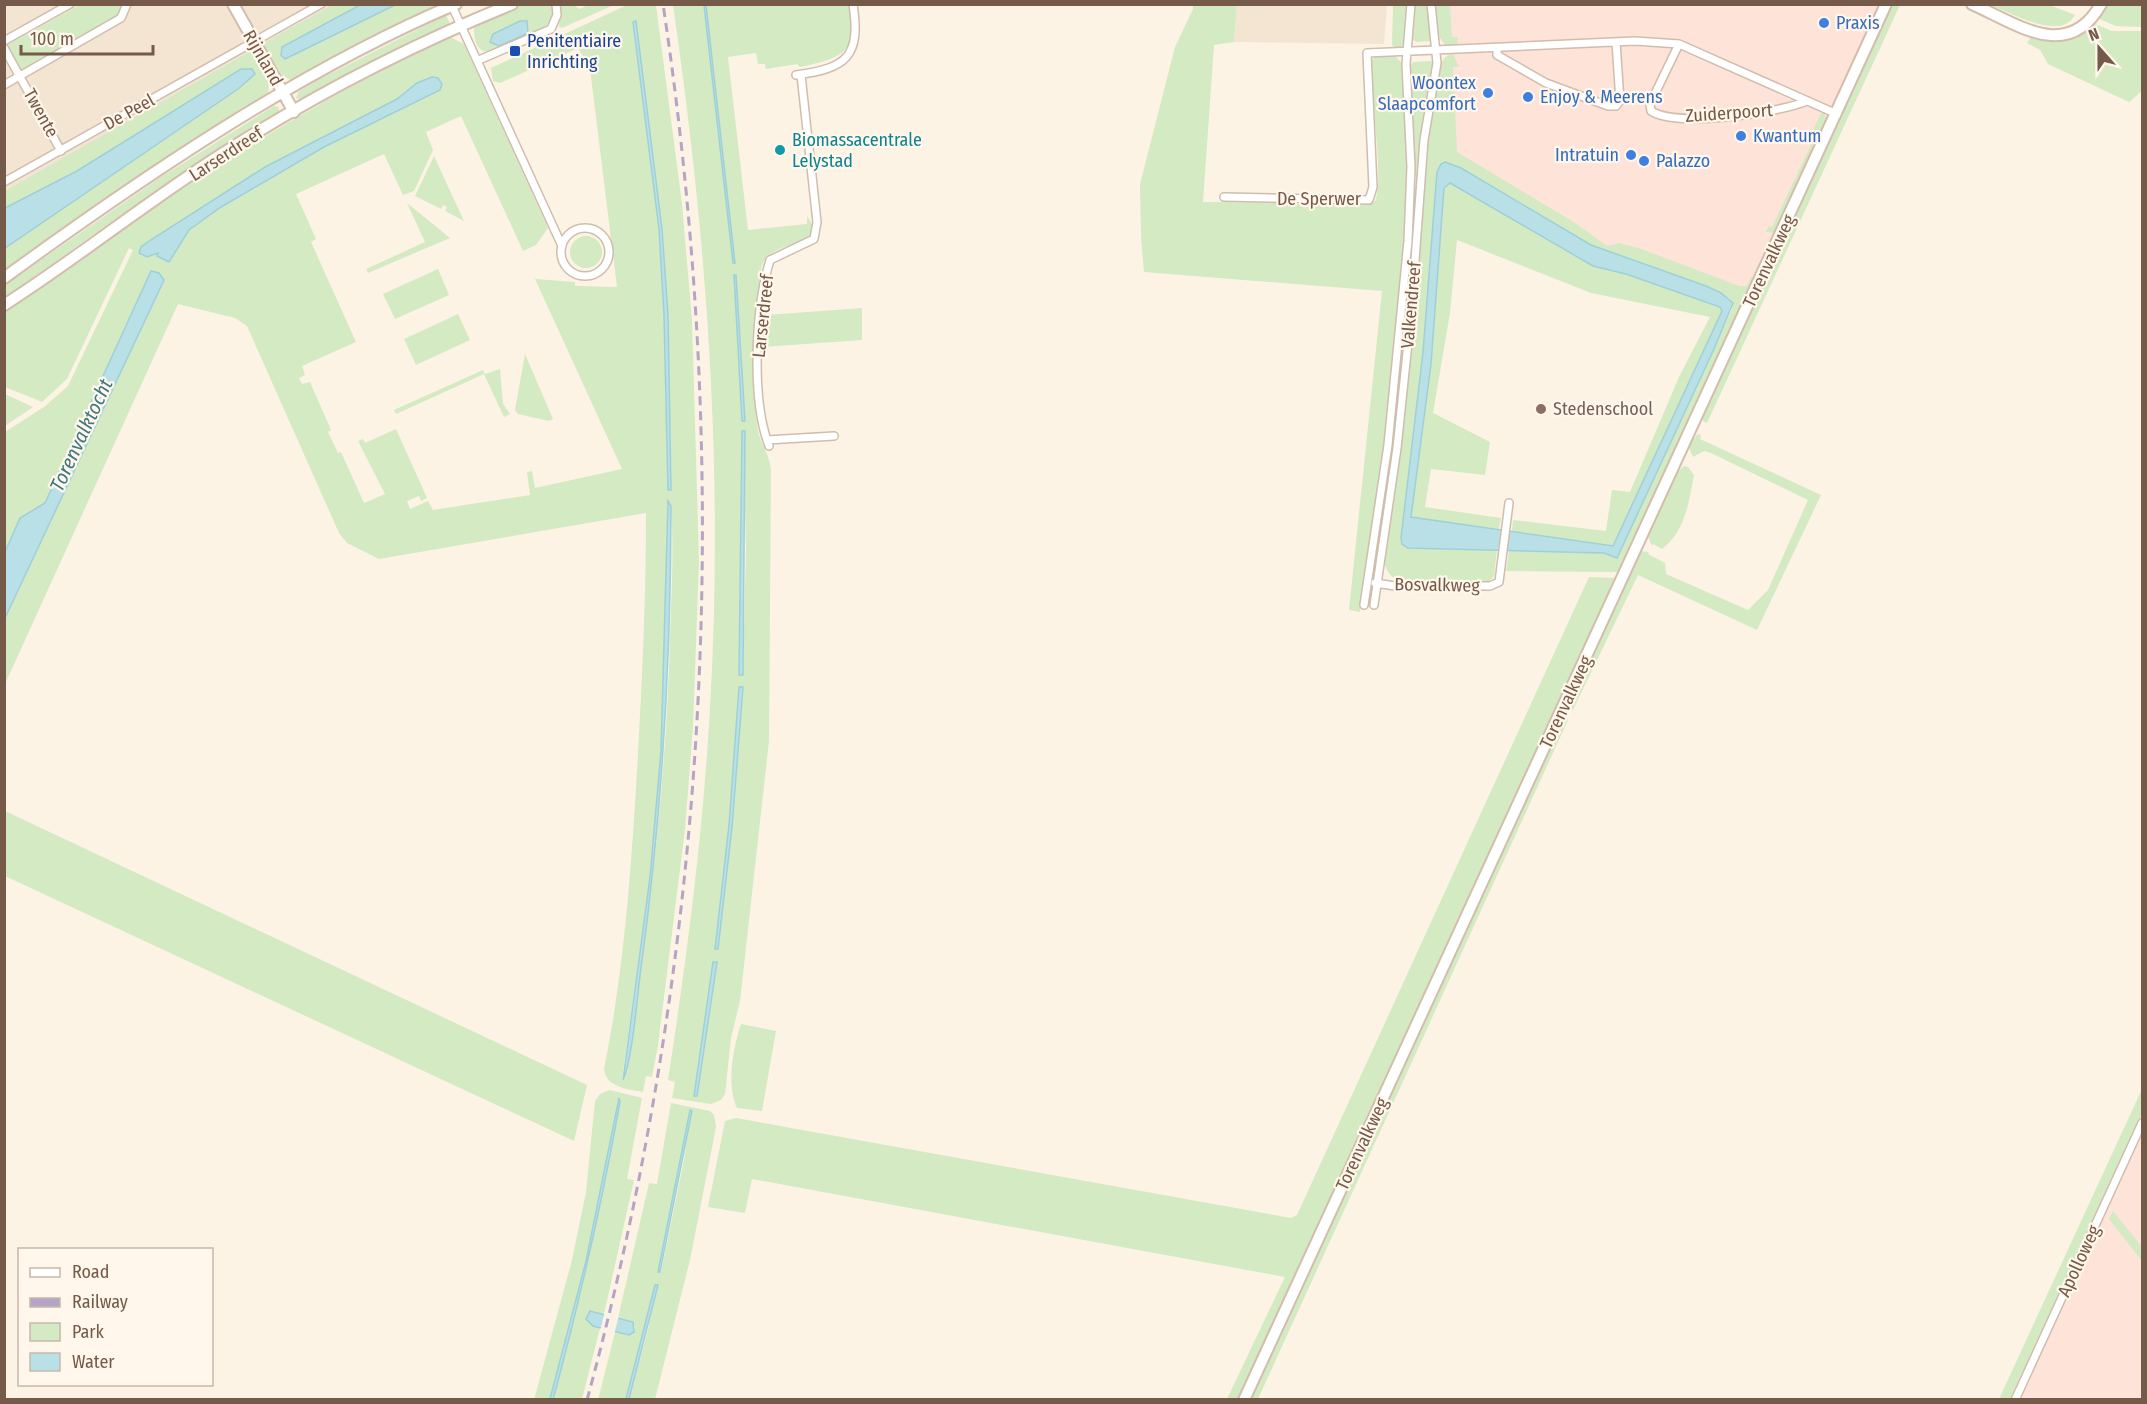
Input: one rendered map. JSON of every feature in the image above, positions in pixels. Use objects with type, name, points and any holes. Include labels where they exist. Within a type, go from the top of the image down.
[{"type":"street","points":[[4,41],[70,4]]},
{"type":"street","name":"Twente","points":[[4,85],[121,18],[127,4]]},
{"type":"street","name":"Rijnland","points":[[233,4],[294,112]]},
{"type":"street","name":"De Peel","points":[[4,182],[321,4]]},
{"type":"street","name":"Larserdreef","points":[[4,305],[232,147],[461,25],[512,4]]},
{"type":"street","points":[[479,60],[551,29],[557,15],[556,4]]},
{"type":"street","name":"Larserdreef","points":[[834,436],[768,443],[762,422],[758,349],[766,272],[770,260],[814,239],[817,222],[798,75],[838,65],[850,55],[857,30],[853,4]]},
{"type":"street","name":"Valkendreef","points":[[1364,605],[1388,445],[1408,241],[1411,167],[1406,89],[1411,4]]},
{"type":"street","name":"Valkendreef","points":[[1374,605],[1397,448],[1411,314],[1421,168],[1437,63],[1431,4]]},
{"type":"street","name":"Torenvalkweg","points":[[1244,1400],[1886,4]]},
{"type":"street","points":[[1972,4],[2051,37],[2079,30],[2101,4]]},
{"type":"street","points":[[2089,19],[2092,4]]},
{"type":"street","name":"Larserdreef","points":[[4,278],[160,170],[283,93],[358,52],[454,5],[562,246],[561,253],[566,267],[578,275],[593,274],[599,271],[608,258],[606,242],[602,235],[587,228],[571,232],[562,246]]},
{"type":"street","name":"Zuiderpoort","points":[[1408,51],[1616,42],[1657,41],[1679,44],[1837,114]]},
{"type":"street","points":[[1497,48],[1497,55],[1546,83],[1608,106],[1616,106],[1620,101],[1616,42]]},
{"type":"street","name":"Zuiderpoort","points":[[1679,44],[1650,104],[1651,111],[1659,116],[1715,118],[1789,109],[1808,101]]},
{"type":"street","name":"Twente","points":[[4,48],[61,151]]},
{"type":"street","name":"De Sperwer","points":[[1224,197],[1369,200],[1373,187],[1373,171],[1368,53],[1408,51]]},
{"type":"street","name":"Bosvalkweg","points":[[1368,582],[1490,586],[1499,582],[1509,503]]},
{"type":"street","name":"Apolloweg","points":[[2015,1400],[2142,1123]]},
{"type":"shaded area","points":[[5,5],[360,5],[241,69],[5,208]]},
{"type":"shaded area","points":[[1237,5],[1387,5],[1384,44],[1234,42]]},
{"type":"shaded area","name":"Palazzo","points":[[1443,5],[1897,5],[1758,305],[1598,245],[1443,148],[1448,66]]},
{"type":"shaded area","points":[[2142,1107],[2142,1399],[2008,1399]]},
{"type":"green space","points":[[80,5],[122,5],[116,18],[22,71],[8,45]]},
{"type":"green space","points":[[332,5],[360,5],[282,47],[281,55],[285,59],[395,5],[440,5],[293,81],[282,76],[262,44]]},
{"type":"green space","points":[[522,5],[552,5],[552,19],[544,28],[492,52],[479,48],[475,40],[474,25]]},
{"type":"green space","points":[[560,5],[574,5],[579,9],[588,5],[614,5],[562,28],[559,27]]},
{"type":"green space","points":[[627,5],[656,5],[682,204],[692,320],[699,561],[693,727],[685,829],[658,1045],[652,1077],[646,1076],[643,1092],[613,1084],[604,1069],[622,958],[632,846],[642,674],[646,513],[379,559],[347,543],[339,533],[247,326],[235,318],[178,304],[5,684],[5,618],[164,280],[156,273],[149,274],[45,503],[20,518],[5,552],[5,432],[44,407],[68,386],[133,250],[129,248],[67,379],[42,402],[5,387],[5,311],[112,236],[277,129],[391,66],[450,37],[464,44],[548,228],[536,245],[523,251],[461,116],[426,132],[433,150],[414,191],[403,195],[384,154],[296,194],[316,239],[311,242],[356,342],[302,366],[305,375],[299,378],[302,384],[310,382],[331,430],[328,432],[338,453],[341,452],[364,503],[385,494],[358,441],[363,439],[365,443],[396,429],[427,498],[421,501],[419,496],[407,501],[410,509],[428,501],[433,510],[530,495],[527,472],[532,471],[535,488],[622,469],[535,279],[575,282],[575,286],[617,287],[589,61],[585,60],[578,48],[500,83],[493,81],[491,68]],"holes":[[[635,21],[662,229],[668,315],[671,490],[668,489],[664,315],[659,229],[633,22]],[[417,83],[365,126],[221,207],[189,230],[179,243],[158,253],[142,256],[140,253],[149,241],[265,167],[397,99]],[[670,502],[672,553],[668,694],[660,804],[633,1024],[624,1079],[622,1079],[650,877],[661,751],[666,645],[667,506]]]},
{"type":"green space","points":[[673,5],[704,5],[735,263],[706,5],[849,5],[853,33],[850,43],[836,56],[800,67],[797,64],[766,69],[765,64],[758,64],[756,53],[728,57],[748,230],[807,224],[807,216],[812,227],[811,234],[804,239],[773,252],[765,260],[761,270],[754,391],[758,431],[771,470],[769,741],[740,1001],[731,1038],[725,1094],[721,1100],[711,1104],[672,1098],[675,1082],[668,1080],[699,848],[707,755],[714,619],[715,531],[709,355],[695,180]],"holes":[[[736,275],[745,421],[742,421]],[[743,431],[746,549],[743,675],[739,675]],[[739,687],[743,687],[732,827],[718,949],[715,948],[729,825]],[[713,962],[716,963],[696,1096],[694,1095]]]},
{"type":"green space","points":[[1193,5],[1237,5],[1234,42],[1214,45],[1203,202],[1374,203],[1377,193],[1378,158],[1371,61],[1376,56],[1396,57],[1403,64],[1407,187],[1403,276],[1388,421],[1360,612],[1349,610],[1382,291],[1144,272],[1140,184],[1175,47]]},
{"type":"green space","points":[[1393,5],[1406,5],[1403,45],[1397,49],[1392,45]]},
{"type":"green space","points":[[1415,5],[1428,5],[1430,41],[1416,42],[1413,40]]},
{"type":"green space","points":[[1433,5],[1450,5],[1452,37],[1458,37],[1457,45],[1445,45],[1439,37]]},
{"type":"green space","points":[[1891,5],[1900,5],[1707,423],[1703,421],[1701,415]]},
{"type":"green space","points":[[1991,5],[2050,5],[2075,15],[2068,23],[2047,26],[2023,19]]},
{"type":"green space","points":[[2104,5],[2142,5],[2142,27],[2116,26],[2097,18]]},
{"type":"green space","points":[[446,15],[450,24],[372,61],[302,100],[296,98],[298,92],[316,81]]},
{"type":"green space","points":[[2095,24],[2112,31],[2142,31],[2142,91],[2129,102],[2048,64],[2040,50],[2027,43],[2032,35],[2043,39],[2059,40]]},
{"type":"green space","points":[[254,49],[267,76],[268,95],[207,132],[5,274],[5,248],[238,89],[241,69],[77,171],[5,208],[5,191]]},
{"type":"green space","points":[[1453,54],[1459,67],[1453,67],[1457,152],[1575,223],[1607,246],[1619,243],[1641,249],[1739,286],[1747,286],[1751,277],[1754,281],[1622,572],[1506,571],[1509,550],[1604,553],[1617,558],[1732,309],[1729,298],[1706,287],[1591,245],[1453,164],[1437,172],[1423,352],[1401,538],[1408,548],[1497,549],[1494,576],[1487,583],[1401,582],[1390,574],[1384,562],[1415,311],[1427,143],[1439,67],[1445,57]]},
{"type":"green space","points":[[1430,61],[1436,64],[1416,182],[1408,69],[1413,62]]},
{"type":"green space","points":[[274,106],[279,107],[279,113],[147,197],[5,297],[5,285],[158,179]]},
{"type":"green space","points":[[1822,111],[1828,120],[1775,233],[1766,232],[1769,226],[1772,227],[1817,132],[1813,130]]},
{"type":"green space","points":[[434,156],[464,221],[445,211],[447,207],[443,205],[441,209],[415,196]]},
{"type":"green space","points":[[1450,183],[1593,266],[1626,274],[1720,307],[1723,311],[1613,546],[1512,531],[1513,520],[1606,531],[1612,490],[1630,492],[1679,377],[1710,317],[1591,293],[1457,240],[1450,313],[1433,413],[1490,442],[1485,475],[1431,469],[1425,507],[1501,518],[1499,529],[1411,517],[1431,364],[1444,188]]},
{"type":"green space","points":[[407,203],[450,238],[368,273],[366,269],[425,242]]},
{"type":"green space","points":[[586,236],[597,241],[602,252],[597,263],[586,268],[575,263],[570,252],[575,241]]},
{"type":"green space","points":[[438,269],[449,295],[395,319],[383,294]]},
{"type":"green space","points":[[862,308],[862,340],[762,347],[766,315]]},
{"type":"green space","points":[[458,314],[470,340],[416,365],[404,339]]},
{"type":"green space","points":[[525,354],[553,419],[549,421],[518,414],[515,410]]},
{"type":"green space","points":[[500,369],[503,404],[510,414],[504,417],[484,374],[396,414],[394,410],[483,370],[485,374]]},
{"type":"green space","points":[[5,394],[33,407],[5,426]]},
{"type":"green space","points":[[1698,434],[1701,435],[1700,439],[1821,495],[1757,630],[1638,575],[1573,710],[1568,708],[1575,694],[1572,693],[1640,551],[1649,552],[1648,554],[1665,563],[1666,574],[1748,610],[1768,590],[1808,500],[1711,453],[1704,451],[1693,457],[1688,445]]},
{"type":"green space","points":[[1684,466],[1688,467],[1694,475],[1685,516],[1670,542],[1662,549],[1653,544],[1652,546],[1647,534],[1675,474]]},
{"type":"green space","points":[[1589,577],[1618,578],[1241,1399],[1227,1399],[1285,1277],[752,1179],[745,1213],[708,1207],[725,1121],[736,1118],[1291,1218],[1297,1215]]},
{"type":"green space","points":[[1564,718],[1568,720],[1258,1399],[1246,1400]]},
{"type":"green space","points":[[5,811],[587,1085],[574,1141],[5,876]]},
{"type":"green space","points":[[741,1024],[776,1031],[762,1111],[737,1108],[734,1099],[732,1066]]},
{"type":"green space","points":[[2142,1089],[2142,1113],[2010,1399],[1999,1399]]},
{"type":"green space","points":[[610,1090],[642,1098],[627,1179],[634,1180],[604,1314],[590,1311],[593,1326],[600,1328],[582,1399],[553,1399],[588,1261],[620,1098],[586,1261],[550,1399],[534,1400],[572,1260],[586,1192],[595,1101],[600,1094]]},
{"type":"green space","points":[[671,1103],[710,1111],[714,1115],[716,1127],[690,1260],[655,1399],[629,1399],[648,1330],[656,1285],[626,1399],[598,1400],[615,1332],[629,1335],[635,1327],[633,1322],[618,1318],[649,1183],[657,1184]],"holes":[[[691,1110],[684,1160],[661,1272],[658,1272]]]},
{"type":"green space","points":[[2113,1211],[2142,1247],[2142,1261],[2109,1219]]},
{"type":"water","points":[[360,5],[395,5],[285,59],[281,55],[282,47]]},
{"type":"water","points":[[704,5],[706,5],[735,263],[733,263]]},
{"type":"water","points":[[520,21],[527,21],[528,33],[499,46],[490,42],[493,34]]},
{"type":"water","points":[[636,21],[662,229],[668,315],[671,490],[668,490],[664,315],[659,229],[633,22]]},
{"type":"water","points":[[241,69],[252,69],[255,74],[238,89],[5,248],[5,208],[77,171]]},
{"type":"water","points":[[432,77],[438,78],[442,84],[440,90],[324,147],[221,207],[189,230],[169,262],[157,256],[158,253],[147,257],[139,253],[141,247],[149,241],[265,167],[397,99],[417,83]]},
{"type":"water","points":[[1445,162],[1461,168],[1591,245],[1706,286],[1721,293],[1733,303],[1617,558],[1604,553],[1408,548],[1402,544],[1423,352],[1437,172],[1441,164]],"holes":[[[1450,183],[1593,266],[1626,274],[1720,307],[1722,311],[1613,546],[1411,517],[1431,364],[1444,188]]]},
{"type":"water","name":"Torenvalktocht","points":[[151,271],[159,273],[164,280],[5,618],[5,552],[20,518],[45,503]]},
{"type":"water","points":[[734,275],[736,275],[745,421],[742,421]]},
{"type":"water","points":[[742,431],[745,431],[743,675],[739,675]]},
{"type":"water","points":[[668,501],[671,506],[669,622],[660,795],[634,1026],[623,1080],[650,877],[661,751]]},
{"type":"water","points":[[739,687],[743,687],[732,827],[718,949],[715,949],[729,825]]},
{"type":"water","points":[[713,962],[717,962],[697,1096],[694,1096]]},
{"type":"water","points":[[619,1098],[606,1173],[583,1279],[557,1385],[553,1399],[550,1399],[586,1261]]},
{"type":"water","points":[[690,1110],[692,1111],[660,1272],[658,1272]]},
{"type":"water","points":[[655,1285],[658,1285],[629,1399],[626,1399]]},
{"type":"water","points":[[590,1311],[633,1322],[634,1332],[629,1335],[593,1326],[586,1319]]},
{"type":"pier","points":[[605,1311],[619,1315],[614,1335],[600,1331]]},
{"type":"railway","points":[[587,1400],[629,1228],[661,1055],[684,881],[698,706],[702,531],[698,355],[685,179],[663,4]]},
{"type":"place","name":"Praxis","points":[[1824,23]]},
{"type":"place","name":"Penitentiaire Inrichting","points":[[515,51]]},
{"type":"place","name":"Woontex Slaapcomfort","points":[[1488,93]]},
{"type":"place","name":"Enjoy & Meerens","points":[[1528,97]]},
{"type":"place","name":"Kwantum","points":[[1741,136]]},
{"type":"place","name":"Biomassacentrale Lelystad","points":[[780,150]]},
{"type":"place","name":"Intratuin","points":[[1631,155]]},
{"type":"place","name":"Palazzo","points":[[1644,161]]},
{"type":"place","name":"Stedenschool","points":[[1541,409]]}]
